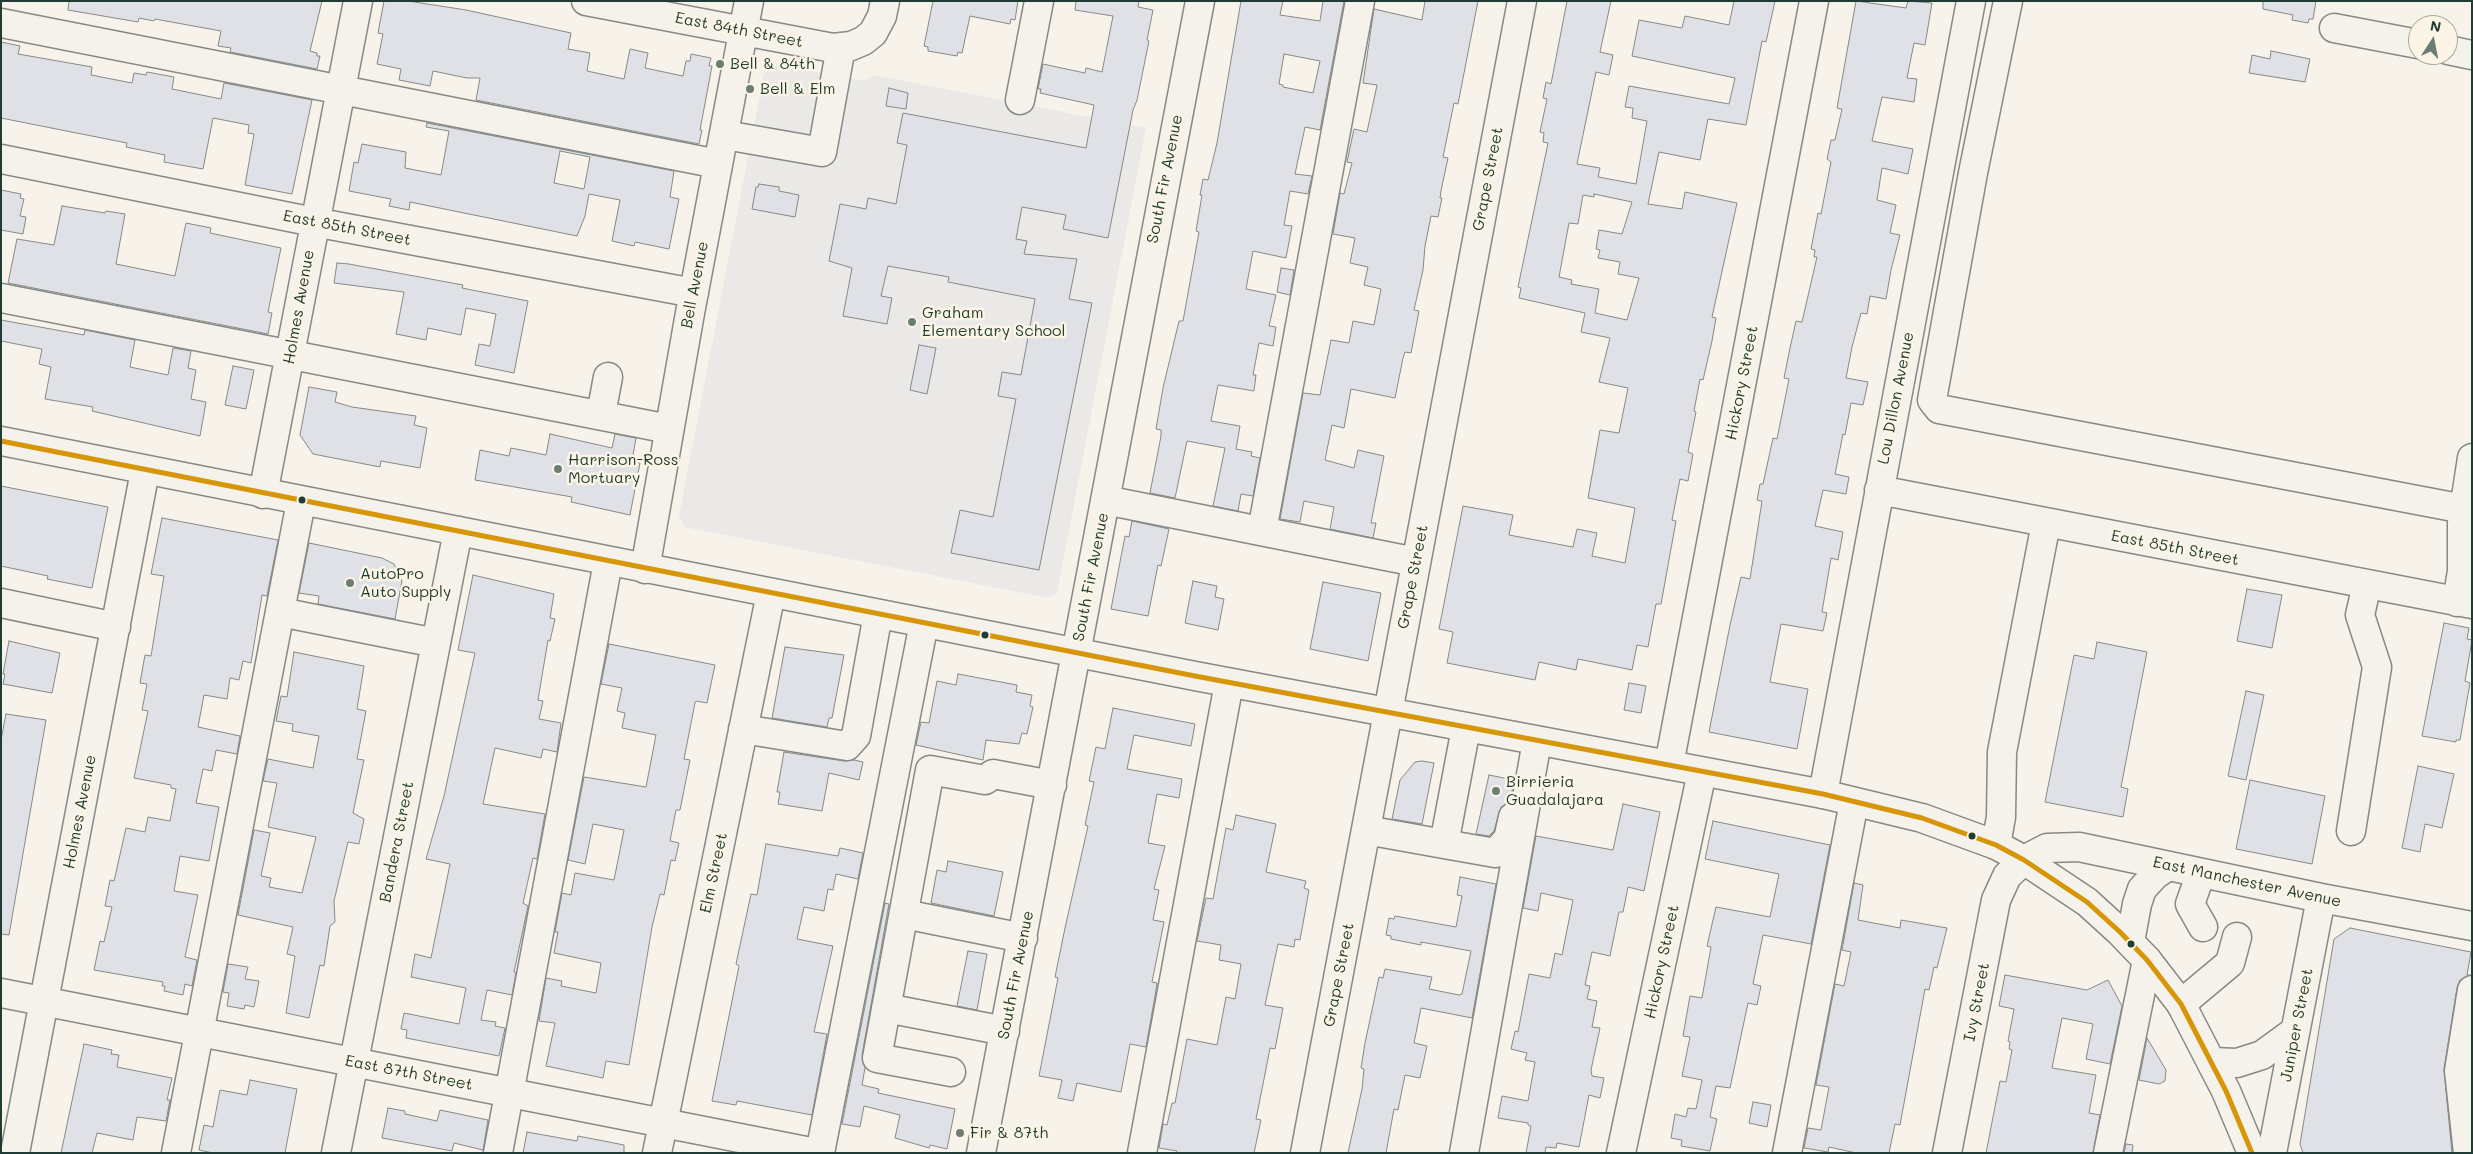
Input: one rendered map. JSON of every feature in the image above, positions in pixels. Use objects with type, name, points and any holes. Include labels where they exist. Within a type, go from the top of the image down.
[{"type":"street","name":"Holmes Avenue","points":[[263,494],[358,1]]},
{"type":"street","name":"East 84th Street","points":[[586,1],[743,32],[852,44]]},
{"type":"street","name":"Bell Avenue","points":[[645,569],[668,429],[749,1]]},
{"type":"street","points":[[724,135],[822,152],[852,44],[873,33],[882,16],[885,1]]},
{"type":"street","points":[[1020,100],[1039,1]]},
{"type":"street","name":"South Fir Avenue","points":[[981,1153],[1200,1]]},
{"type":"street","points":[[1262,531],[1360,1]]},
{"type":"street","name":"Grape Street","points":[[1305,1153],[1522,1]]},
{"type":"street","name":"Hickory Street","points":[[1669,766],[1814,1]]},
{"type":"street","name":"Lou Dillon Avenue","points":[[1823,794],[1970,1]]},
{"type":"street","points":[[2008,1],[1973,173],[1932,400],[1939,409],[2464,509]]},
{"type":"street","points":[[1,23],[718,164]]},
{"type":"street","points":[[2334,28],[2408,42]]},
{"type":"street","points":[[2458,52],[2472,55]]},
{"type":"street","name":"East 85th Street","points":[[1,159],[314,222],[694,293]]},
{"type":"street","points":[[1,298],[601,414],[668,429]]},
{"type":"street","points":[[601,414],[608,377]]},
{"type":"street","points":[[1,441],[301,502],[458,531],[1230,683],[1823,794],[1922,818],[1996,845],[2024,860],[2087,902],[2138,951],[2180,1004],[2212,1062],[2252,1153]]},
{"type":"street","points":[[2464,603],[2462,571],[2464,509],[2472,458]]},
{"type":"street","name":"Holmes Avenue","points":[[15,1153],[42,1001],[145,471]]},
{"type":"street","name":"East 85th Street","points":[[1879,490],[2464,603]]},
{"type":"street","points":[[1105,500],[1416,562]]},
{"type":"street","points":[[176,1153],[301,502]]},
{"type":"street","points":[[1996,845],[2001,817],[2002,752],[2046,523]]},
{"type":"street","name":"Bandera Street","points":[[336,1153],[458,531]]},
{"type":"street","points":[[498,1153],[608,562]]},
{"type":"street","points":[[2351,832],[2377,667],[2360,615],[2366,584]]},
{"type":"street","name":"Elm Street","points":[[658,1153],[771,593]]},
{"type":"street","points":[[1,603],[116,627]]},
{"type":"street","points":[[280,612],[436,643]]},
{"type":"street","points":[[743,729],[847,746],[856,736],[878,614]]},
{"type":"street","points":[[820,1153],[924,623]]},
{"type":"street","points":[[1142,1153],[1230,683]]},
{"type":"street","points":[[1444,844],[1466,728]]},
{"type":"street","points":[[1464,1153],[1537,741]]},
{"type":"street","points":[[952,1072],[877,1058],[930,770],[985,780],[993,774],[1052,785]]},
{"type":"street","name":"Hickory Street","points":[[1622,1153],[1702,772]]},
{"type":"street","points":[[1366,830],[1495,853],[1508,839],[1516,800],[1529,789]]},
{"type":"street","points":[[1788,1153],[1854,802]]},
{"type":"street","name":"East Manchester Avenue","points":[[2024,860],[2047,848],[2079,848],[2322,898],[2472,926]]},
{"type":"street","name":"Ivy Street","points":[[1947,1153],[1996,900],[2008,876],[2024,860]]},
{"type":"street","points":[[2108,1153],[2138,951],[2137,904],[2142,889],[2155,875],[2168,866]]},
{"type":"street","points":[[2201,873],[2190,904],[2203,927]]},
{"type":"street","name":"Juniper Street","points":[[2272,1153],[2322,898]]},
{"type":"street","points":[[904,914],[1023,938]]},
{"type":"street","points":[[2180,1004],[2230,962],[2237,937]]},
{"type":"street","points":[[2468,1153],[2459,1071],[2472,990]]},
{"type":"street","name":"East 87th Street","points":[[1,993],[816,1153]]},
{"type":"street","points":[[886,1008],[1005,1031]]},
{"type":"street","points":[[2212,1062],[2237,1063],[2262,1055],[2296,1031]]},
{"type":"shaded area","name":"Graham Elementary School","points":[[777,64],[865,81],[874,75],[1146,128],[1057,593],[1049,598],[684,527],[679,516],[764,73]]},
{"type":"building","points":[[69,1],[322,1],[310,51],[320,56],[317,69],[230,52],[231,48],[218,46],[221,31],[155,19],[154,21],[139,18],[138,22],[68,10]]},
{"type":"building","points":[[384,1],[408,1],[466,10],[571,33],[568,49],[590,53],[587,71],[624,79],[630,49],[648,53],[645,68],[683,76],[686,61],[690,61],[691,54],[711,58],[709,66],[712,66],[699,144],[476,100],[480,78],[467,78],[433,71],[430,86],[399,80],[401,69],[377,64],[383,34],[378,33]]},
{"type":"building","points":[[933,1],[1018,1],[1015,20],[1011,19],[1010,24],[970,16],[962,53],[958,52],[957,56],[928,51],[928,47],[924,46]]},
{"type":"building","points":[[1076,1],[1139,1],[1138,7],[1153,10],[1147,40],[1149,41],[1137,100],[1133,110],[1108,238],[1063,229],[1066,215],[1022,207],[1016,239],[1027,241],[1024,254],[1077,259],[1069,299],[1092,303],[1039,570],[951,553],[960,510],[993,517],[1016,399],[998,396],[1002,372],[1021,375],[1035,299],[948,282],[949,277],[888,266],[881,296],[892,298],[887,324],[843,316],[852,268],[829,261],[840,204],[866,209],[868,198],[896,204],[907,145],[897,143],[903,113],[1086,148],[1094,105],[1040,93],[1041,89],[1038,89],[1043,64],[1085,73],[1086,68],[1102,72],[1113,16],[1075,10]]},
{"type":"building","points":[[1241,1],[1283,1],[1280,15],[1320,21],[1323,1],[1344,1],[1320,130],[1305,127],[1295,174],[1312,176],[1308,194],[1290,191],[1284,225],[1292,226],[1286,258],[1253,251],[1246,289],[1276,295],[1269,326],[1276,327],[1273,346],[1259,343],[1253,375],[1256,375],[1254,391],[1218,385],[1211,421],[1240,426],[1236,449],[1252,452],[1251,456],[1260,458],[1253,496],[1241,494],[1238,511],[1213,506],[1225,448],[1187,441],[1175,498],[1150,493],[1161,436],[1161,430],[1156,429],[1163,388],[1179,321],[1183,321],[1199,232],[1196,231],[1203,179],[1208,180],[1217,143]],"holes":[[[1284,54],[1320,61],[1313,93],[1283,87],[1283,85],[1279,84]]]},
{"type":"building","points":[[1425,1],[1478,1],[1458,104],[1454,103],[1443,157],[1448,158],[1438,217],[1431,216],[1425,246],[1423,270],[1414,310],[1419,311],[1411,353],[1405,352],[1395,398],[1351,389],[1344,428],[1332,425],[1325,460],[1354,468],[1358,450],[1384,456],[1371,523],[1376,523],[1373,538],[1330,529],[1334,507],[1304,501],[1300,522],[1280,519],[1303,393],[1320,395],[1331,340],[1349,343],[1353,321],[1374,325],[1381,289],[1364,285],[1368,267],[1350,263],[1355,238],[1333,234],[1340,193],[1344,194],[1352,163],[1347,162],[1354,129],[1367,132],[1377,85],[1363,83],[1374,9],[1422,20]]},
{"type":"building","points":[[1567,1],[1611,1],[1600,52],[1613,55],[1609,75],[1596,72],[1577,164],[1600,168],[1598,177],[1636,184],[1647,121],[1632,118],[1633,108],[1625,107],[1629,86],[1729,104],[1735,78],[1632,56],[1639,20],[1682,28],[1685,16],[1729,25],[1734,1],[1775,1],[1766,42],[1762,41],[1746,125],[1708,119],[1700,160],[1659,152],[1648,204],[1682,209],[1685,192],[1737,203],[1712,317],[1716,318],[1712,341],[1703,380],[1700,379],[1694,411],[1696,412],[1688,452],[1693,454],[1688,481],[1680,479],[1672,520],[1676,521],[1661,604],[1656,604],[1648,647],[1637,645],[1632,670],[1578,659],[1576,670],[1539,662],[1535,680],[1447,663],[1453,632],[1439,629],[1463,506],[1513,515],[1509,535],[1573,547],[1577,529],[1597,533],[1592,556],[1625,563],[1635,508],[1588,498],[1600,430],[1619,433],[1628,388],[1599,382],[1610,338],[1581,332],[1585,313],[1519,298],[1521,288],[1518,287],[1548,143],[1543,142],[1544,133],[1540,132],[1547,99],[1543,98],[1546,82],[1551,84]],"holes":[[[1594,194],[1632,202],[1622,234],[1599,230],[1596,249],[1600,250],[1598,258],[1620,262],[1618,274],[1639,278],[1627,320],[1595,313],[1599,289],[1571,284],[1572,280],[1559,277],[1569,223],[1578,224],[1583,195],[1594,197]]]},
{"type":"building","points":[[1856,1],[1906,8],[1908,1],[1932,3],[1925,45],[1914,43],[1907,78],[1917,79],[1914,102],[1882,97],[1872,141],[1913,149],[1908,174],[1882,168],[1877,200],[1896,205],[1890,233],[1900,235],[1886,299],[1870,296],[1867,314],[1861,313],[1852,347],[1846,378],[1868,382],[1863,405],[1851,403],[1835,474],[1849,477],[1846,494],[1823,490],[1815,526],[1843,532],[1838,560],[1831,558],[1822,612],[1827,613],[1823,631],[1781,624],[1770,682],[1808,689],[1797,749],[1709,732],[1741,577],[1750,579],[1762,501],[1757,500],[1760,484],[1763,484],[1773,438],[1777,439],[1789,379],[1784,378],[1796,321],[1802,322],[1817,257],[1814,257],[1815,250],[1811,249],[1818,213],[1821,214],[1831,162],[1827,159],[1831,140],[1835,140],[1842,109],[1837,108]]},
{"type":"building","points":[[2263,1],[2316,1],[2313,19],[2309,19],[2308,23],[2292,20],[2293,15],[2263,9]]},
{"type":"building","points":[[1,42],[20,46],[18,54],[92,67],[91,75],[132,83],[134,73],[146,75],[147,72],[174,77],[172,89],[221,99],[224,83],[312,100],[292,194],[245,185],[254,134],[248,133],[249,125],[213,118],[203,169],[164,162],[165,155],[126,147],[127,143],[1,118]]},
{"type":"building","points":[[2271,51],[2310,59],[2305,82],[2249,73],[2252,55],[2270,59]]},
{"type":"building","points":[[889,88],[908,93],[906,109],[886,106]]},
{"type":"building","points":[[427,123],[674,171],[670,197],[679,199],[669,249],[635,242],[634,246],[612,241],[620,200],[589,194],[585,216],[577,236],[410,202],[409,210],[389,206],[391,199],[349,191],[354,162],[358,163],[362,144],[406,152],[405,168],[441,175],[449,131],[426,127]],"holes":[[[560,151],[590,157],[584,189],[554,183]]]},
{"type":"building","points":[[759,184],[779,187],[779,191],[799,195],[795,217],[752,209],[756,187]]},
{"type":"building","points":[[1,190],[21,194],[20,198],[24,199],[20,216],[26,217],[23,234],[1,230]]},
{"type":"building","points":[[62,206],[105,213],[106,211],[125,214],[116,264],[175,276],[186,223],[211,228],[210,233],[281,248],[268,312],[272,313],[268,334],[8,283],[17,239],[54,245]]},
{"type":"building","points":[[337,263],[463,285],[462,288],[528,301],[514,373],[475,365],[479,344],[490,346],[496,314],[466,308],[461,335],[428,328],[426,340],[396,334],[404,292],[334,283]]},
{"type":"building","points":[[1281,268],[1294,270],[1290,295],[1277,292]]},
{"type":"building","points":[[1,320],[84,335],[85,330],[135,340],[130,367],[168,375],[173,348],[191,351],[188,368],[196,370],[191,399],[206,402],[200,436],[92,411],[93,407],[45,399],[51,367],[39,364],[42,349],[1,341]]},
{"type":"building","points":[[919,345],[936,348],[927,394],[910,390]]},
{"type":"building","points":[[233,366],[254,370],[246,409],[225,405]]},
{"type":"building","points":[[309,387],[337,392],[335,402],[352,407],[416,416],[414,425],[427,428],[420,468],[381,461],[380,467],[313,454],[300,435]]},
{"type":"building","name":"Harrison-Ross Mortuary","points":[[550,434],[612,448],[615,434],[636,438],[632,461],[640,463],[630,515],[571,502],[572,497],[475,480],[480,450],[509,456],[511,448],[546,455]]},
{"type":"building","points":[[1,486],[108,507],[92,588],[47,579],[48,576],[1,566]]},
{"type":"building","points":[[162,518],[278,540],[267,596],[262,595],[251,663],[243,661],[239,680],[230,678],[227,699],[204,695],[198,727],[240,736],[237,754],[216,750],[212,771],[203,769],[196,803],[219,807],[209,861],[180,856],[174,891],[198,895],[185,957],[197,960],[192,986],[185,984],[183,995],[164,991],[165,986],[162,986],[163,982],[94,970],[100,941],[104,942],[112,907],[105,906],[110,880],[114,881],[126,828],[145,832],[148,817],[170,821],[176,789],[171,788],[171,785],[134,778],[148,711],[142,710],[147,684],[140,683],[145,655],[151,656],[164,576],[151,574]]},
{"type":"building","points":[[1132,521],[1169,529],[1161,566],[1158,565],[1148,616],[1111,609],[1125,536],[1129,537]]},
{"type":"building","name":"AutoPro Auto Supply","points":[[309,543],[382,558],[394,564],[402,581],[395,619],[318,604],[319,596],[299,593]]},
{"type":"building","points":[[473,575],[554,594],[550,618],[555,619],[550,641],[548,640],[538,700],[543,701],[539,719],[561,723],[557,752],[543,749],[541,758],[495,748],[483,804],[545,814],[537,859],[533,858],[523,903],[528,906],[514,972],[516,973],[512,995],[487,990],[481,1020],[496,1022],[495,1026],[505,1028],[499,1056],[406,1038],[407,1030],[401,1029],[404,1013],[459,1024],[466,988],[411,977],[415,954],[431,958],[450,864],[426,859],[444,796],[475,653],[458,650]]},
{"type":"building","points":[[1193,581],[1217,586],[1215,597],[1224,599],[1218,630],[1185,623]]},
{"type":"building","points":[[1323,582],[1381,593],[1368,661],[1310,649]]},
{"type":"building","points":[[2247,589],[2282,595],[2272,648],[2237,641]]},
{"type":"building","points":[[2444,623],[2469,628],[2467,639],[2472,640],[2465,681],[2470,683],[2460,740],[2456,740],[2456,742],[2422,736]]},
{"type":"building","points":[[9,641],[60,653],[52,693],[3,684]]},
{"type":"building","points":[[2097,642],[2147,652],[2121,787],[2128,789],[2123,817],[2045,802],[2074,655],[2094,659]]},
{"type":"building","points":[[609,644],[715,665],[707,703],[696,701],[695,703],[684,759],[690,760],[680,810],[676,810],[670,841],[679,843],[675,861],[671,860],[664,895],[660,894],[652,927],[629,1065],[606,1061],[603,1078],[546,1066],[555,1023],[539,1021],[546,978],[562,981],[561,986],[596,993],[601,963],[554,953],[558,932],[555,932],[562,893],[571,895],[575,873],[614,880],[624,830],[593,824],[585,864],[568,860],[584,777],[646,787],[656,735],[622,728],[625,713],[617,711],[622,688],[601,684]]},
{"type":"building","points":[[785,647],[844,655],[832,718],[829,718],[827,727],[772,718]]},
{"type":"building","points":[[294,652],[364,666],[357,709],[366,711],[357,759],[364,760],[353,813],[364,819],[359,844],[348,842],[334,901],[335,922],[330,926],[324,966],[320,965],[309,1018],[286,1013],[295,956],[287,954],[293,927],[238,915],[254,830],[270,833],[261,876],[271,878],[269,887],[302,893],[316,837],[268,827],[277,783],[263,781],[268,759],[313,768],[319,736],[292,731],[293,724],[276,721],[281,696],[287,697]]},
{"type":"building","points":[[958,674],[1017,685],[1016,692],[1032,695],[1030,706],[1033,707],[1027,734],[1022,733],[1019,744],[986,740],[983,760],[916,745],[921,722],[929,723],[937,681],[956,685]]},
{"type":"building","points":[[1629,683],[1646,686],[1641,713],[1624,710]]},
{"type":"building","points":[[2246,691],[2264,695],[2246,780],[2228,776]]},
{"type":"building","points":[[1113,708],[1195,724],[1191,746],[1134,735],[1127,769],[1182,779],[1179,798],[1157,794],[1148,843],[1165,846],[1154,889],[1159,890],[1153,920],[1164,922],[1152,982],[1157,983],[1155,996],[1146,1047],[1130,1044],[1121,1092],[1077,1083],[1073,1101],[1058,1098],[1062,1080],[1039,1076],[1058,978],[1055,977],[1088,826],[1085,825],[1094,782],[1089,781],[1096,747],[1105,749]]},
{"type":"building","points":[[6,714],[46,720],[9,935],[1,934],[1,740]]},
{"type":"building","points":[[784,752],[863,762],[859,780],[829,773],[822,811],[778,804],[780,792],[777,792]]},
{"type":"building","points":[[1415,762],[1434,763],[1422,824],[1392,819],[1400,780]]},
{"type":"building","points":[[2418,766],[2454,774],[2442,828],[2425,824],[2420,852],[2402,848]]},
{"type":"building","points":[[1489,775],[1514,780],[1510,802],[1501,807],[1494,831],[1489,836],[1476,834]]},
{"type":"building","points":[[2250,780],[2325,796],[2312,864],[2236,849]]},
{"type":"building","points":[[1623,804],[1660,812],[1644,891],[1628,887],[1623,912],[1619,912],[1610,956],[1592,952],[1585,985],[1590,986],[1587,999],[1597,1001],[1592,1027],[1600,1028],[1591,1070],[1592,1076],[1604,1078],[1600,1098],[1589,1095],[1579,1147],[1557,1143],[1556,1148],[1546,1147],[1545,1153],[1526,1153],[1531,1126],[1528,1123],[1498,1118],[1502,1096],[1528,1101],[1535,1062],[1525,1060],[1527,1053],[1511,1049],[1515,1031],[1518,1032],[1529,974],[1550,978],[1555,953],[1562,955],[1573,900],[1541,893],[1538,911],[1523,908],[1536,836],[1613,850]]},
{"type":"building","points":[[1236,815],[1276,824],[1266,872],[1306,881],[1304,888],[1309,890],[1300,940],[1295,939],[1294,947],[1278,944],[1265,1005],[1283,1008],[1275,1049],[1270,1048],[1256,1119],[1261,1120],[1254,1153],[1176,1153],[1177,1151],[1159,1148],[1163,1124],[1167,1125],[1172,1103],[1175,1103],[1187,1039],[1217,1045],[1226,997],[1235,999],[1241,964],[1219,960],[1221,945],[1197,941],[1206,898],[1213,899],[1226,828],[1233,830]]},
{"type":"building","points":[[1713,821],[1830,845],[1811,944],[1763,935],[1753,984],[1761,986],[1757,1005],[1748,1003],[1730,1088],[1716,1086],[1710,1117],[1717,1119],[1710,1151],[1681,1146],[1682,1140],[1671,1138],[1675,1114],[1686,1117],[1688,1108],[1696,1109],[1702,1080],[1682,1076],[1690,1037],[1683,1036],[1690,996],[1702,998],[1711,947],[1707,946],[1716,907],[1770,917],[1779,874],[1705,859]]},
{"type":"building","points":[[766,844],[838,856],[840,848],[863,853],[858,879],[836,874],[833,890],[828,889],[824,911],[804,907],[797,939],[833,946],[814,1032],[827,1034],[812,1115],[737,1101],[736,1105],[712,1101],[739,966],[736,964],[751,894],[757,895]]},
{"type":"building","points":[[948,861],[1003,872],[994,916],[931,903],[937,870],[946,872]]},
{"type":"building","points":[[1460,877],[1496,884],[1472,1018],[1421,1008],[1414,1043],[1427,1046],[1420,1078],[1405,1075],[1398,1110],[1394,1109],[1386,1153],[1348,1153],[1362,1089],[1364,1069],[1361,1068],[1379,977],[1383,978],[1385,969],[1432,977],[1429,989],[1459,995],[1462,994],[1471,951],[1391,939],[1391,936],[1386,935],[1389,918],[1394,919],[1395,916],[1456,927],[1462,896],[1457,895]]},
{"type":"building","points":[[1854,883],[1863,885],[1858,920],[1900,928],[1901,920],[1947,928],[1937,968],[1934,967],[1929,990],[1925,989],[1900,1125],[1895,1124],[1889,1153],[1856,1153],[1829,1147],[1828,1152],[1804,1148],[1808,1128],[1821,1130],[1829,1087],[1816,1085],[1835,984],[1844,986],[1851,952],[1842,950]]},
{"type":"building","points":[[885,903],[889,904],[862,1055],[865,1068],[862,1085],[879,1089],[878,1093],[955,1109],[947,1149],[930,1145],[929,1148],[895,1138],[900,1115],[864,1106],[860,1127],[842,1124]]},
{"type":"building","points":[[2350,928],[2471,952],[2467,975],[2470,975],[2460,980],[2457,988],[2444,1069],[2452,1153],[2303,1153],[2300,1144],[2334,939]]},
{"type":"building","points":[[968,951],[987,954],[977,1010],[957,1006]]},
{"type":"building","points":[[228,964],[248,967],[245,979],[259,981],[254,1007],[245,1005],[244,1009],[227,1006],[229,993],[223,992]]},
{"type":"building","points":[[2005,975],[2087,990],[2108,980],[2122,1006],[2110,1064],[2086,1059],[2093,1024],[2062,1018],[2052,1068],[2096,1075],[2089,1113],[2100,1115],[2093,1153],[1986,1153],[2000,1081],[2006,1082],[2012,1050],[2009,1049],[2010,1042],[2008,1041],[2014,1009],[1999,1006]]},
{"type":"building","points":[[2147,1038],[2166,1070],[2165,1081],[2159,1084],[2139,1080]]},
{"type":"building","points":[[84,1044],[112,1050],[111,1054],[119,1055],[117,1067],[172,1078],[167,1100],[170,1100],[166,1121],[137,1117],[133,1140],[97,1133],[92,1153],[61,1153]]},
{"type":"building","points":[[250,1080],[297,1089],[285,1153],[213,1153],[199,1150],[204,1125],[213,1127],[220,1090],[247,1095]]},
{"type":"building","points":[[1753,1102],[1771,1105],[1767,1127],[1749,1123]]},
{"type":"building","points":[[388,1108],[437,1121],[440,1110],[488,1120],[483,1150],[454,1143],[452,1151],[382,1138]]},
{"type":"building","points":[[527,1132],[577,1141],[578,1136],[624,1145],[624,1153],[523,1153]]},
{"type":"building","points":[[2126,1144],[2133,1145],[2132,1153],[2124,1153]]},
{"type":"transit line","points":[[1,441],[1195,676],[1823,794],[1922,818],[1996,845],[2024,860],[2087,902],[2120,932],[2147,960],[2181,1004],[2226,1091],[2252,1153]]},
{"type":"place","name":"Bell & 84th","points":[[720,64]]},
{"type":"place","name":"Bell & Elm","points":[[750,89]]},
{"type":"place","name":"Graham Elementary School","points":[[912,322]]},
{"type":"place","name":"Harrison-Ross Mortuary","points":[[558,469]]},
{"type":"place","name":"AutoPro Auto Supply","points":[[350,583]]},
{"type":"place","name":"Birrieria Guadalajara","points":[[1496,791]]},
{"type":"place","name":"Fir & 87th","points":[[960,1133]]}]
